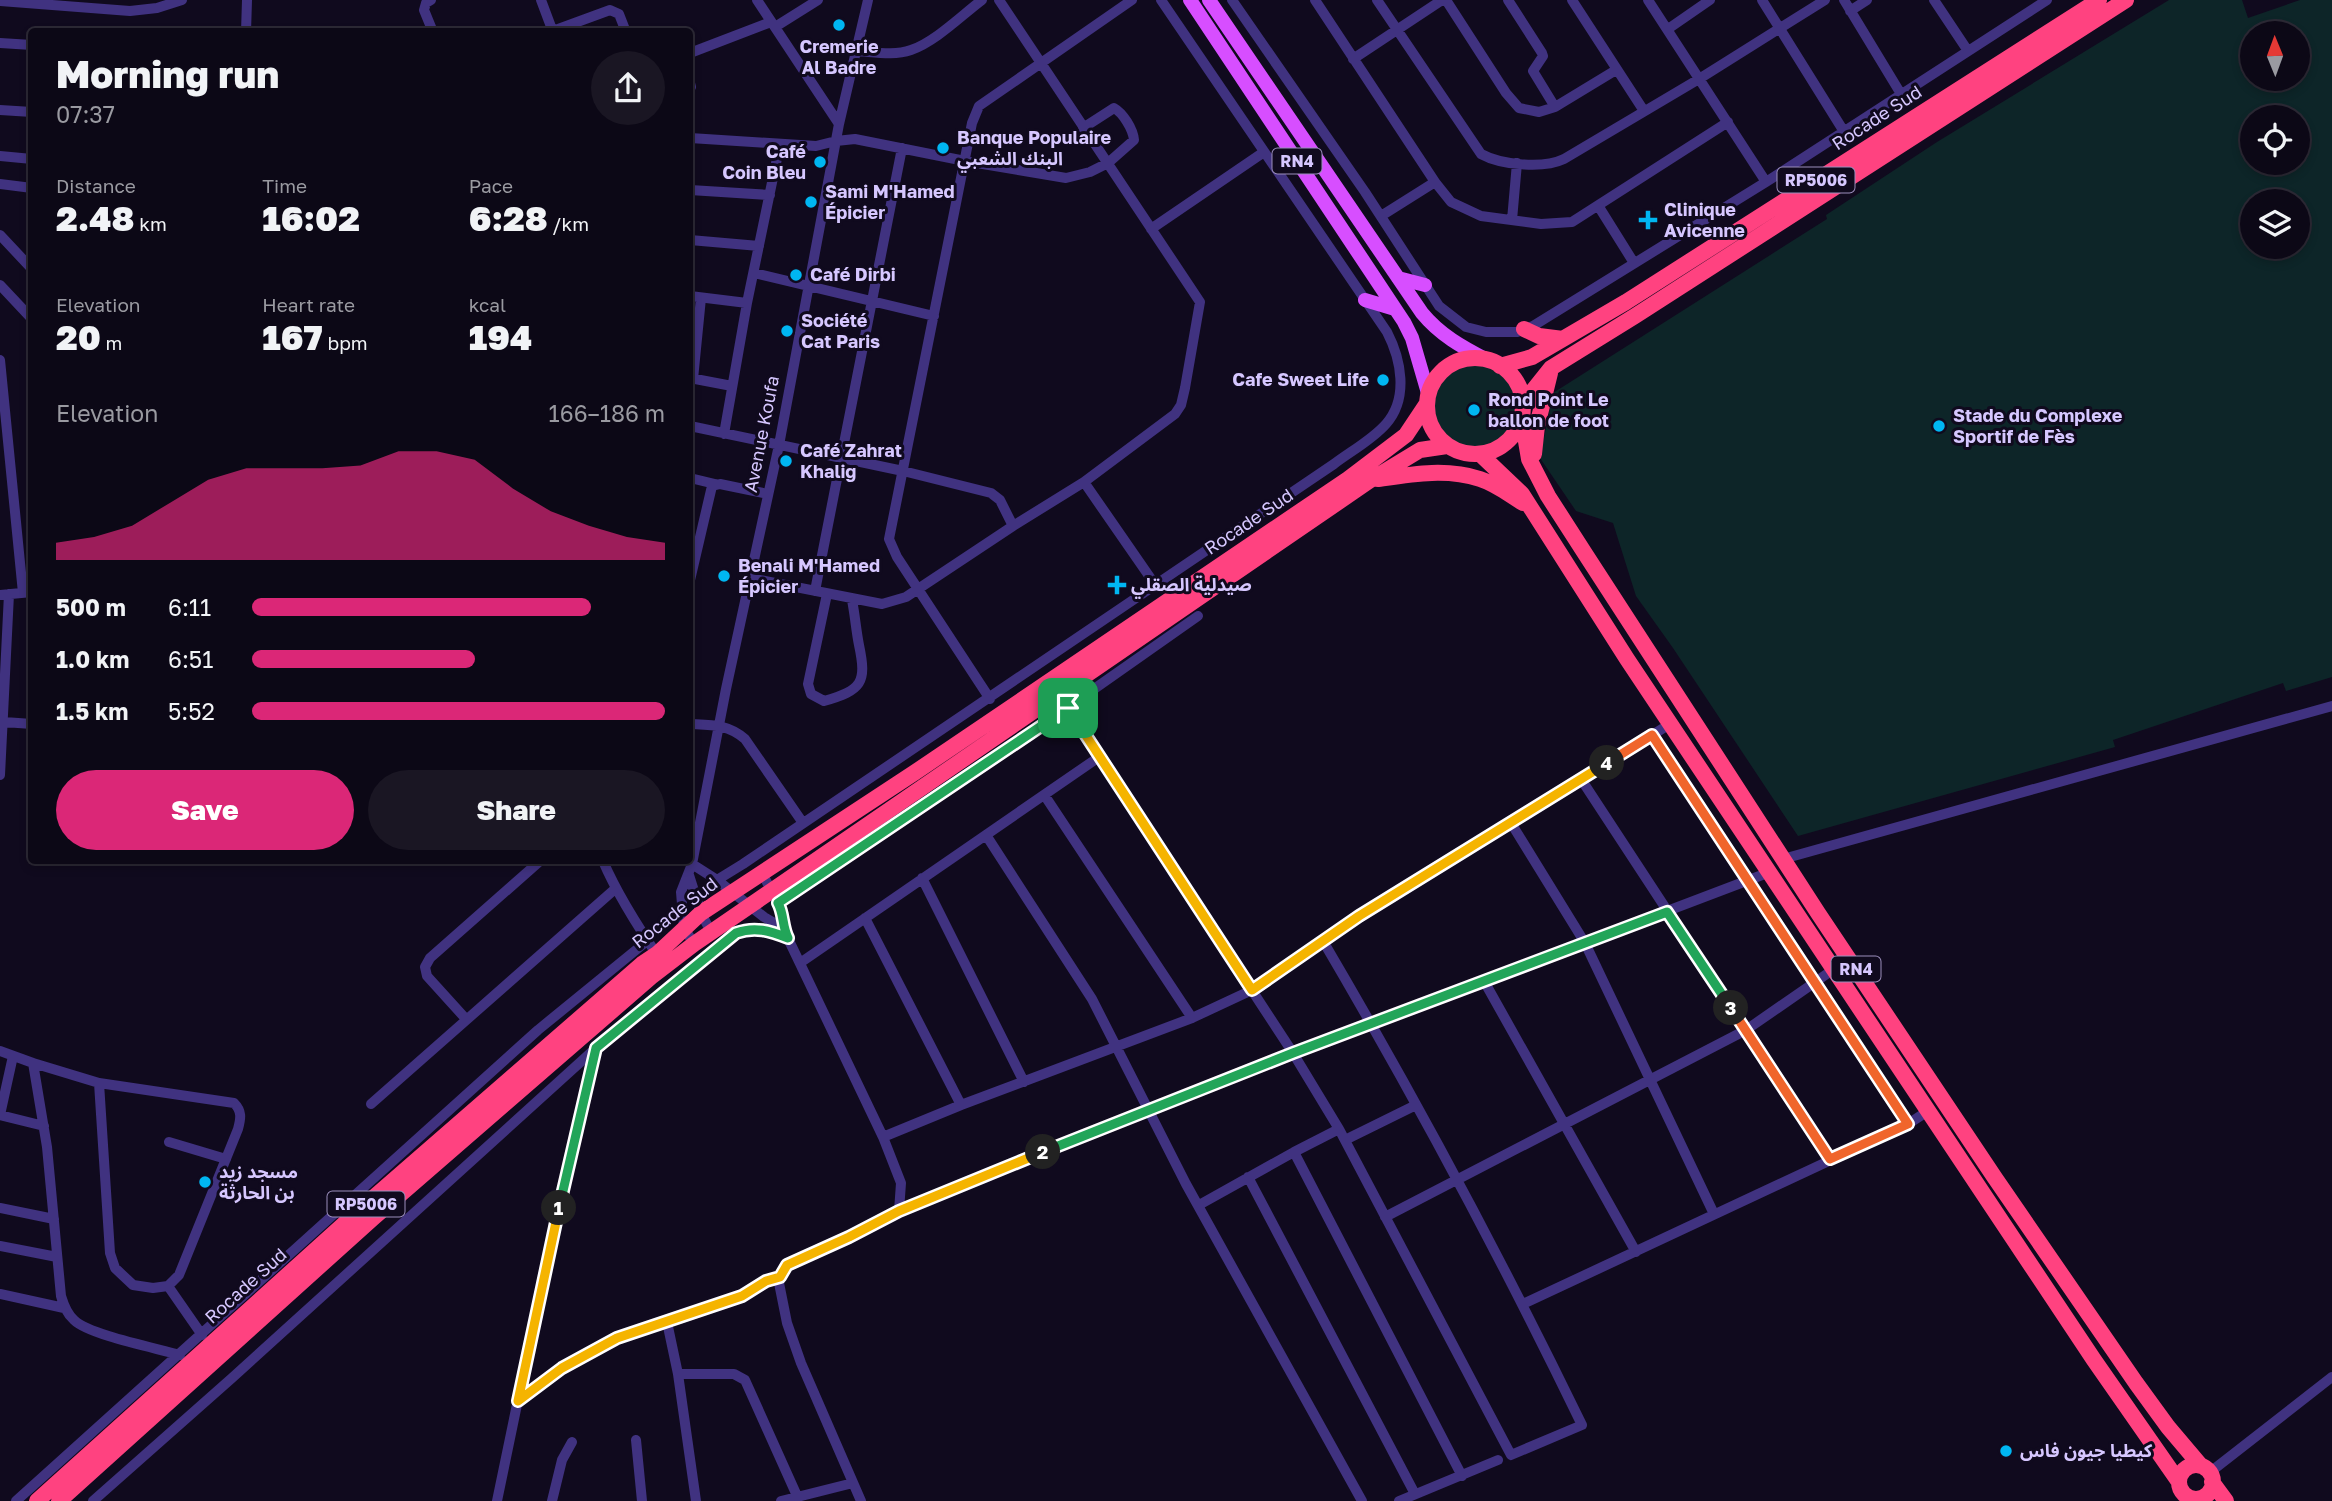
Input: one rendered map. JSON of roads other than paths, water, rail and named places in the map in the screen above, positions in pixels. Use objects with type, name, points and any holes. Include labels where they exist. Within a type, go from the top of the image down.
[{"type":"highway","name":"Rocade Sud","points":[[1494,363],[1532,357],[1626,302],[2099,0]]},
{"type":"highway","name":"Rocade Sud","points":[[1551,368],[2126,0]]},
{"type":"highway","points":[[1524,329],[1539,336],[1563,339]]},
{"type":"highway","points":[[1427,399],[1434,380],[1451,365],[1472,358],[1494,363]]},
{"type":"highway","name":"RN4","points":[[1494,363],[1512,376],[1520,389],[1526,448],[1536,475],[1783,859],[1995,1178],[2152,1405],[2208,1474],[2226,1501]]},
{"type":"highway","points":[[1536,475],[1534,441],[1551,368]]},
{"type":"highway","name":"RP5006","points":[[1522,411],[1551,368]]},
{"type":"highway","name":"Rocade Sud","points":[[58,1501],[373,1219],[615,1009],[661,960],[684,928],[701,913],[914,774],[1376,459],[1406,435],[1427,399]]},
{"type":"highway","name":"RN4","points":[[1427,399],[1427,415],[1434,432],[1447,446],[1457,451],[1480,454],[1522,494],[1533,509],[1620,649],[2094,1360],[2179,1482],[2182,1492],[2192,1499],[2205,1496],[2208,1474]]},
{"type":"highway","points":[[1480,454],[1502,446],[1517,429],[1522,411]]},
{"type":"highway","name":"Rocade Sud","points":[[37,1501],[364,1206],[642,964],[661,960],[695,944],[751,905],[775,897],[1058,694],[1369,481],[1420,450],[1447,446]]},
{"type":"highway","points":[[1369,481],[1433,472],[1468,476],[1490,483],[1533,509]]},
{"type":"highway","points":[[2179,1482],[2186,1469],[2208,1474]]},
{"type":"main road","name":"RN4","points":[[1191,0],[1395,309],[1412,338],[1427,399]]},
{"type":"main road","name":"RN4","points":[[1209,0],[1434,327],[1448,338],[1494,363]]},
{"type":"main road","points":[[1398,278],[1425,285]]},
{"type":"main road","points":[[1365,300],[1395,309]]},
{"type":"street","points":[[0,1],[130,11],[157,8],[181,0]]},
{"type":"street","points":[[246,28],[247,0]]},
{"type":"street","points":[[431,0],[426,3],[424,10],[431,28]]},
{"type":"street","points":[[541,0],[551,28]]},
{"type":"street","points":[[757,0],[839,124]]},
{"type":"street","points":[[693,53],[773,25],[818,0]]},
{"type":"street","name":"Avenue Koufa","points":[[693,859],[779,445],[839,124],[869,0]]},
{"type":"street","points":[[856,51],[909,51],[923,44],[982,0]]},
{"type":"street","points":[[750,578],[852,600],[882,604],[894,602],[906,597],[1084,482],[1168,420],[1181,405],[1200,302],[999,0]]},
{"type":"street","points":[[990,699],[897,557],[889,540],[972,123],[979,106],[1132,0]]},
{"type":"street","points":[[717,880],[1156,586],[1361,445],[1389,421],[1399,400],[1401,384],[1394,345],[1161,0]]},
{"type":"street","points":[[1232,0],[1381,216],[1439,306],[1466,327],[1500,334],[1524,329],[1634,263],[1766,182],[2047,0]]},
{"type":"street","points":[[1315,0],[1434,182],[1458,207],[1482,216],[1560,224],[1582,218],[1728,122]]},
{"type":"street","points":[[1377,0],[1476,148],[1486,156],[1539,165],[1555,163],[1699,79],[1825,0]]},
{"type":"street","points":[[1353,59],[1444,0],[1513,102],[1520,108],[1539,112],[1555,107],[1616,70]]},
{"type":"street","points":[[1508,0],[1542,53],[1543,56],[1533,71],[1555,107]]},
{"type":"street","points":[[1648,0],[1766,182]]},
{"type":"street","points":[[1668,29],[1710,0]]},
{"type":"street","points":[[1762,0],[1843,130]]},
{"type":"street","points":[[1844,0],[1901,94]]},
{"type":"street","points":[[1850,10],[1867,0]]},
{"type":"street","points":[[1934,0],[1968,51]]},
{"type":"street","points":[[1576,1],[1616,70],[1644,111]]},
{"type":"street","points":[[560,28],[610,10],[619,14],[624,28]]},
{"type":"street","points":[[0,43],[28,45]]},
{"type":"street","points":[[693,138],[816,146],[855,139],[1066,178],[1090,172],[1108,163],[1134,140],[1132,132],[1114,108],[1083,128]]},
{"type":"street","points":[[0,110],[28,112]]},
{"type":"street","points":[[724,433],[747,303],[780,144]]},
{"type":"street","points":[[815,590],[902,148]]},
{"type":"street","points":[[1151,229],[1264,152]]},
{"type":"street","points":[[0,156],[28,159]]},
{"type":"street","points":[[1512,220],[1517,163]]},
{"type":"street","points":[[1381,216],[1434,182]]},
{"type":"street","points":[[0,184],[28,188]]},
{"type":"street","points":[[693,190],[770,195]]},
{"type":"street","points":[[1599,206],[1634,263]]},
{"type":"street","points":[[0,235],[28,265]]},
{"type":"street","points":[[693,240],[759,246]]},
{"type":"street","points":[[754,273],[934,316]]},
{"type":"street","points":[[0,285],[28,315]]},
{"type":"street","points":[[693,338],[695,297],[747,303]]},
{"type":"street","points":[[0,360],[27,592],[5,594],[4,722],[0,775]]},
{"type":"street","points":[[693,379],[732,386]]},
{"type":"street","points":[[693,427],[903,471],[991,493],[1000,500],[1013,526]]},
{"type":"street","points":[[1361,445],[1376,459]]},
{"type":"street","points":[[1319,474],[1331,490]]},
{"type":"street","points":[[693,479],[768,494]]},
{"type":"street","points":[[1084,482],[1156,586]]},
{"type":"street","points":[[693,566],[710,489],[715,484]]},
{"type":"street","points":[[693,526],[701,527]]},
{"type":"street","points":[[827,594],[808,684],[811,694],[824,701],[839,697],[856,687],[862,678],[864,667],[852,600]]},
{"type":"street","points":[[775,897],[1068,708],[1198,616]]},
{"type":"street","points":[[1058,694],[1293,1053],[1339,1129],[1511,1455],[1582,1425],[1523,1304],[1457,1179],[1323,941]]},
{"type":"street","points":[[1783,859],[2332,706]]},
{"type":"street","points":[[4,722],[28,724]]},
{"type":"street","points":[[693,724],[719,726],[737,732],[745,739],[803,823]]},
{"type":"street","points":[[883,1137],[1192,1018],[1252,990],[1359,916],[1670,724]]},
{"type":"street","points":[[1652,735],[1908,1124]]},
{"type":"street","points":[[800,963],[1099,757]]},
{"type":"street","points":[[1581,779],[1830,1159]]},
{"type":"street","points":[[1045,796],[1192,1018]]},
{"type":"street","points":[[1511,823],[1585,943],[1714,1214]]},
{"type":"street","points":[[986,835],[1092,999],[1199,1205],[1362,1501]]},
{"type":"street","points":[[466,1019],[427,976],[425,967],[430,958],[537,864]]},
{"type":"street","points":[[604,864],[615,888],[661,960]]},
{"type":"street","name":"Avenue Koufa","points":[[692,864],[681,892],[684,928],[695,944]]},
{"type":"street","points":[[691,869],[734,891],[786,933]]},
{"type":"street","name":"Avenue Koufa","points":[[691,869],[701,913],[711,932]]},
{"type":"street","points":[[861,1501],[801,1363],[779,1291],[780,1277],[787,1265],[899,1211],[1148,1110],[1770,872]]},
{"type":"street","points":[[762,873],[781,909],[786,933],[883,1137],[901,1183],[899,1211]]},
{"type":"street","points":[[922,878],[1024,1082]]},
{"type":"street","points":[[371,1104],[615,888]]},
{"type":"street","points":[[864,918],[961,1105]]},
{"type":"street","points":[[93,1501],[596,1048],[736,933],[753,928],[786,933]]},
{"type":"street","points":[[16,1501],[538,1030],[647,941]]},
{"type":"street","points":[[1385,1217],[1746,1030],[1834,969]]},
{"type":"street","points":[[1484,981],[1636,1252]]},
{"type":"street","points":[[615,1009],[621,1028]]},
{"type":"street","points":[[497,1501],[547,1260],[596,1048]]},
{"type":"street","points":[[0,1051],[99,1083],[234,1103],[239,1108],[241,1118],[226,1159],[179,1275],[167,1286],[153,1288],[133,1285],[115,1268],[110,1253],[99,1083]]},
{"type":"street","points":[[13,1056],[0,1115],[44,1126]]},
{"type":"street","points":[[33,1063],[44,1126],[64,1308],[75,1322],[91,1330],[180,1355]]},
{"type":"street","points":[[1345,1140],[1416,1105]]},
{"type":"street","points":[[1523,1304],[1908,1124],[1928,1111]]},
{"type":"street","points":[[1199,1205],[1339,1129]]},
{"type":"street","points":[[169,1142],[226,1159]]},
{"type":"street","points":[[1294,1152],[1462,1476]]},
{"type":"street","points":[[1248,1177],[1415,1494]]},
{"type":"street","points":[[0,1208],[54,1219]]},
{"type":"street","points":[[0,1246],[57,1257]]},
{"type":"street","points":[[518,1401],[562,1368],[617,1338],[729,1302],[766,1281],[780,1277]]},
{"type":"street","points":[[167,1286],[202,1335]]},
{"type":"street","points":[[0,1294],[64,1308]]},
{"type":"street","points":[[667,1322],[678,1374],[696,1501]]},
{"type":"street","points":[[678,1374],[734,1374],[746,1380],[798,1498]]},
{"type":"street","points":[[2208,1474],[2332,1377]]},
{"type":"street","points":[[636,1440],[642,1501]]},
{"type":"street","points":[[552,1501],[562,1460],[572,1442]]},
{"type":"street","points":[[1399,1501],[1498,1460]]},
{"type":"street","points":[[781,1501],[853,1482]]},
{"type":"place","name":"Cremerie Al Badre","points":[[839,25]]},
{"type":"place","name":"Banque Populaire البنك الشعبي","points":[[943,148]]},
{"type":"place","name":"Café Coin Bleu","points":[[820,162]]},
{"type":"place","name":"Sami M'Hamed Épicier","points":[[811,202]]},
{"type":"place","name":"Clinique Avicenne","points":[[1648,220]]},
{"type":"place","name":"Café Dirbi","points":[[796,275]]},
{"type":"place","name":"Société Cat Paris","points":[[787,331]]},
{"type":"place","name":"Cafe Sweet Life","points":[[1383,380]]},
{"type":"place","name":"Rond Point Le ballon de foot","points":[[1474,410]]},
{"type":"place","name":"Stade du Complexe Sportif de Fès","points":[[1939,426]]},
{"type":"place","name":"Café Zahrat Khalig","points":[[786,461]]},
{"type":"place","name":"Benali M'Hamed Épicier","points":[[724,576]]},
{"type":"place","name":"صيدلية الصقلي","points":[[1117,585]]},
{"type":"place","name":"مسجد زيد بن الحارثة","points":[[205,1182]]},
{"type":"place","name":"كيطيا جيون فاس","points":[[2006,1451]]}]
